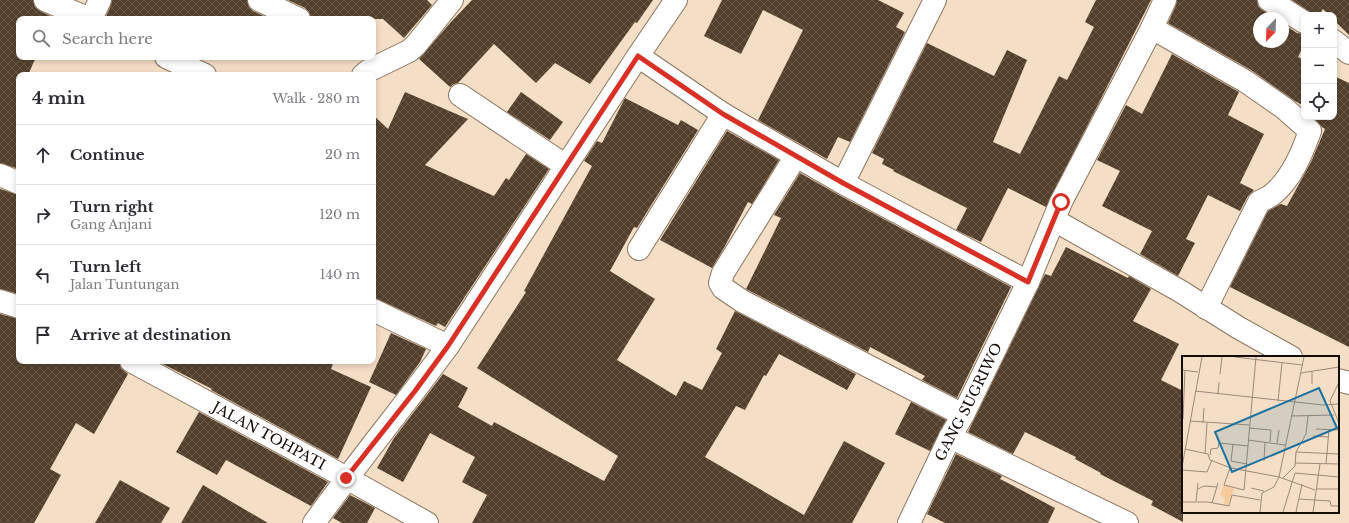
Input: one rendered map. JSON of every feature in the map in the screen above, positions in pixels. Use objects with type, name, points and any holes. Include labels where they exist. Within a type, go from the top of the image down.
[{"type":"street","points":[[45,0],[83,16]]},
{"type":"street","points":[[92,16],[100,0]]},
{"type":"street","points":[[259,0],[293,16]]},
{"type":"street","points":[[367,72],[409,51],[415,46],[452,0]]},
{"type":"street","points":[[314,523],[346,478],[448,346],[676,0]]},
{"type":"street","points":[[843,183],[935,0]]},
{"type":"street","name":"GANG SUGRIWO","points":[[909,523],[950,437],[964,415],[1028,282],[1061,202],[1152,28],[1165,0]]},
{"type":"street","points":[[1269,0],[1301,20]]},
{"type":"street","points":[[1152,28],[1245,81],[1284,108],[1310,131],[1301,156],[1282,185],[1272,195],[1259,202],[1206,308]]},
{"type":"street","points":[[1337,43],[1349,53]]},
{"type":"street","points":[[638,56],[723,114],[843,183],[1028,282]]},
{"type":"street","points":[[172,60],[198,72]]},
{"type":"street","points":[[460,95],[566,166]]},
{"type":"street","points":[[639,249],[723,114]]},
{"type":"street","points":[[796,156],[723,273],[720,283],[723,288],[742,301],[964,415]]},
{"type":"street","points":[[0,175],[16,182]]},
{"type":"street","points":[[1054,220],[1180,291],[1206,308],[1289,356]]},
{"type":"street","points":[[0,301],[16,305]]},
{"type":"street","points":[[376,311],[448,346]]},
{"type":"street","name":"JALAN TOHPATI","points":[[137,364],[427,523]]},
{"type":"street","points":[[1339,380],[1349,383]]},
{"type":"street","points":[[950,437],[1127,523]]},
{"type":"building","points":[[0,0],[33,0],[35,7],[51,16],[16,16],[16,60],[35,60],[29,72],[16,72],[16,168],[0,163]]},
{"type":"building","points":[[112,0],[247,0],[249,7],[253,11],[264,16],[106,16]]},
{"type":"building","points":[[288,0],[427,0],[432,5],[404,38],[383,19],[376,19],[376,16],[310,16],[309,12],[305,8]]},
{"type":"building","points":[[472,0],[653,0],[590,84],[555,63],[536,83],[494,44],[458,83],[450,87],[419,59]]},
{"type":"building","points":[[722,0],[878,0],[904,13],[896,27],[905,32],[850,142],[838,137],[827,159],[758,120],[803,30],[763,10],[741,54],[704,36]]},
{"type":"building","points":[[1096,0],[1151,0],[1046,207],[1008,188],[981,242],[956,230],[967,208],[893,171],[894,170],[882,164],[884,159],[872,153],[927,43],[994,76],[1007,50],[1027,60],[993,142],[1020,154],[1059,76],[1067,80],[1094,27],[1085,22]]},
{"type":"building","points":[[1177,0],[1257,0],[1258,6],[1265,12],[1253,12],[1253,48],[1289,48],[1289,28],[1297,33],[1301,34],[1301,51],[1298,57],[1301,58],[1301,104],[1251,70],[1168,23]]},
{"type":"building","points":[[1292,0],[1349,0],[1349,35],[1337,23],[1337,12],[1326,12],[1323,9],[1321,12],[1310,12]]},
{"type":"building","points":[[1172,54],[1239,92],[1228,115],[1264,134],[1240,183],[1254,190],[1248,196],[1240,211],[1208,195],[1186,239],[1195,243],[1178,276],[1140,254],[1152,231],[1102,206],[1120,171],[1097,160],[1126,105],[1142,114]]},
{"type":"building","points":[[1337,77],[1349,83],[1349,347],[1230,287],[1268,211],[1281,204],[1287,206],[1311,162],[1325,129],[1316,120],[1337,120]]},
{"type":"building","points":[[405,92],[468,119],[425,165],[494,196],[506,178],[509,180],[526,154],[549,169],[445,327],[438,323],[436,326],[376,298],[376,118],[388,129]]},
{"type":"building","points":[[521,92],[563,122],[550,140],[507,112]]},
{"type":"building","points":[[625,98],[678,125],[681,120],[698,130],[637,228],[634,227],[610,271],[655,299],[617,360],[676,396],[684,381],[702,390],[722,353],[716,349],[735,311],[856,374],[847,390],[779,354],[766,376],[764,375],[745,410],[736,406],[705,457],[804,515],[844,441],[885,463],[852,523],[472,523],[487,495],[462,482],[475,457],[430,433],[403,482],[377,468],[394,438],[443,374],[468,388],[458,407],[492,426],[494,422],[604,481],[618,456],[477,368],[526,292],[524,291],[592,166],[584,161],[597,141],[602,143]]},
{"type":"building","points":[[727,131],[779,160],[752,204],[748,202],[712,268],[660,240]]},
{"type":"building","points":[[800,173],[1011,287],[957,398],[922,380],[925,376],[870,347],[868,352],[746,289],[781,218],[774,215]]},
{"type":"building","points":[[0,189],[16,194],[16,293],[0,289]]},
{"type":"building","points":[[1066,247],[1128,278],[1129,276],[1151,289],[1133,321],[1179,344],[1161,380],[1182,390],[1183,522],[1151,505],[1153,501],[1100,474],[1101,473],[1075,459],[1076,457],[1025,432],[1013,454],[968,432],[1045,274],[1051,276]]},
{"type":"building","points":[[0,314],[16,318],[16,364],[120,364],[121,368],[128,374],[94,434],[76,423],[50,469],[61,475],[34,523],[0,523]]},
{"type":"building","points":[[391,333],[426,349],[420,362],[396,395],[369,382]]},
{"type":"building","points":[[163,364],[333,364],[331,369],[371,387],[338,459],[211,390],[212,389]]},
{"type":"building","points":[[911,402],[946,420],[930,451],[895,434]]},
{"type":"building","points":[[199,412],[328,482],[311,506],[226,460],[217,475],[176,452]]},
{"type":"building","points":[[956,454],[1002,476],[1000,479],[1055,508],[1048,523],[945,523],[927,514]]},
{"type":"building","points":[[120,480],[170,508],[161,523],[95,523]]},
{"type":"building","points":[[203,485],[268,523],[181,523]]},
{"type":"building","points":[[350,495],[375,508],[367,523],[342,523],[333,518]]},
{"type":"route","points":[[346,478],[415,391],[448,346],[638,56],[723,114],[843,183],[1028,282],[1061,202]]}]
